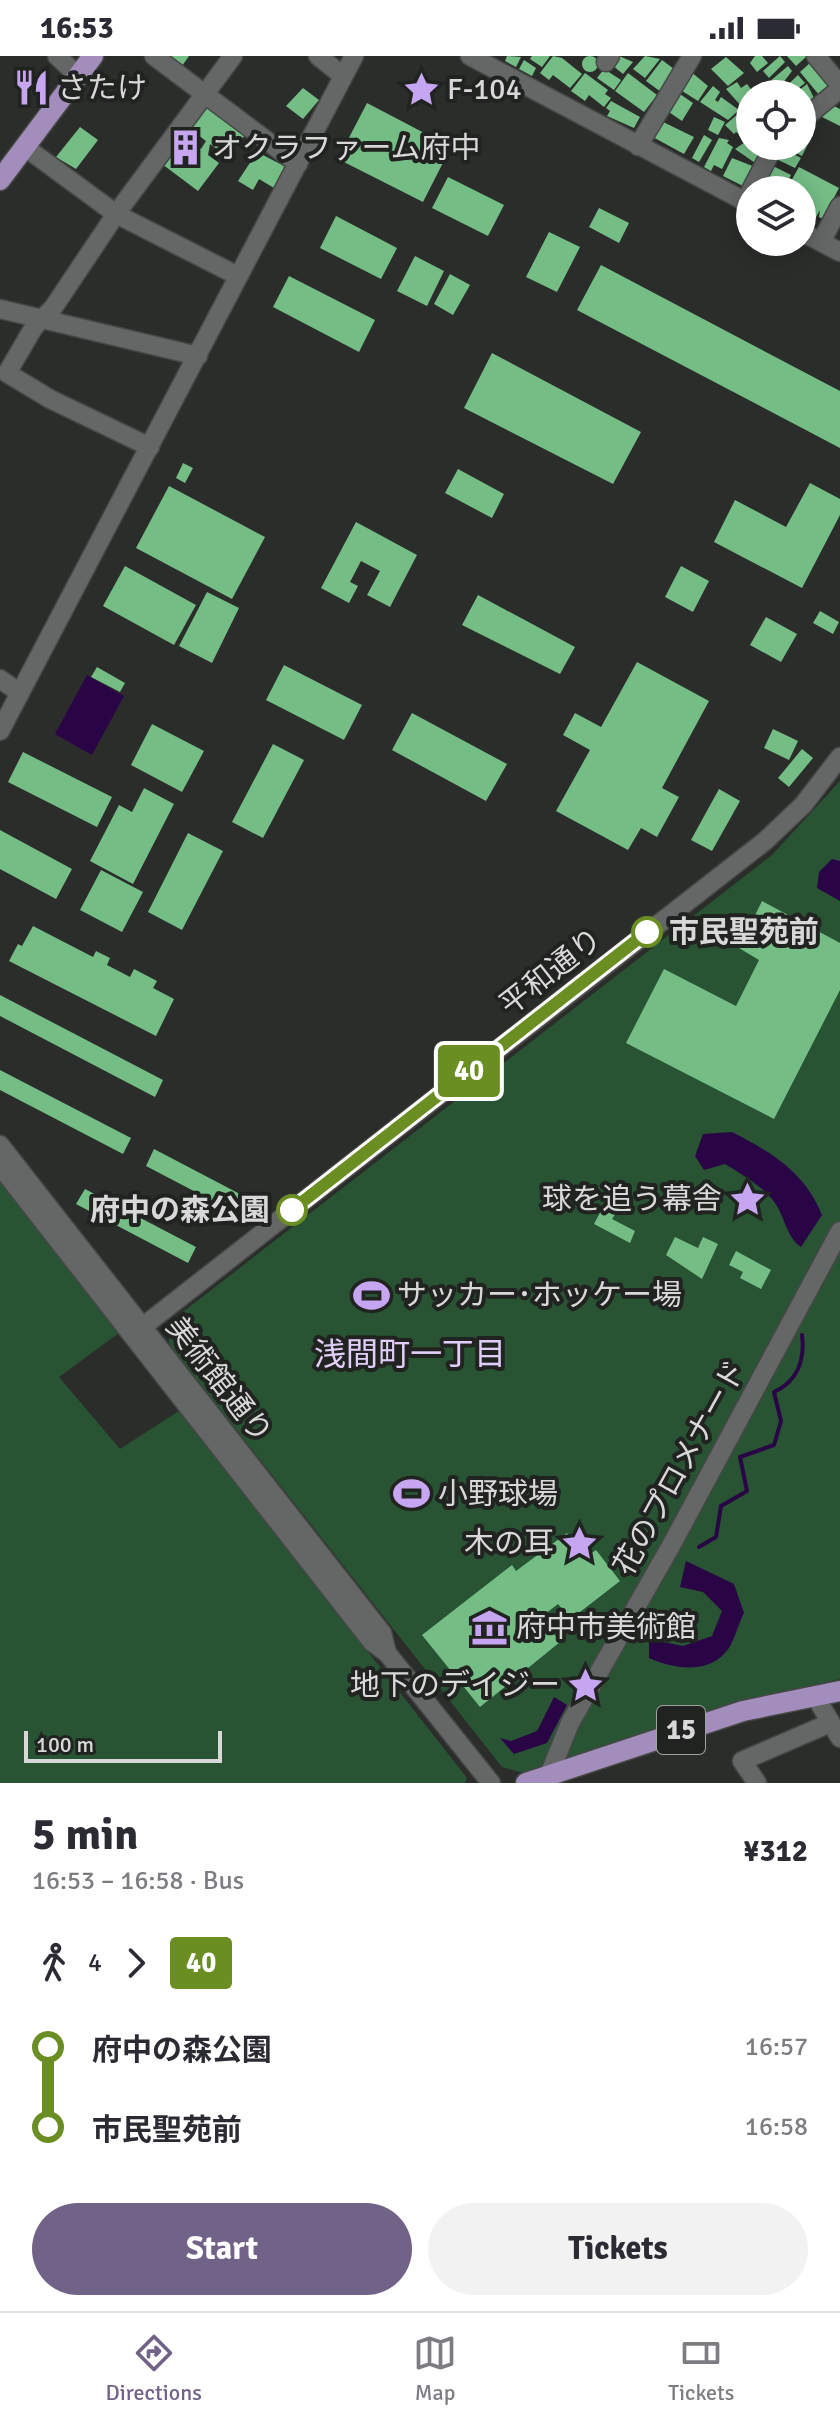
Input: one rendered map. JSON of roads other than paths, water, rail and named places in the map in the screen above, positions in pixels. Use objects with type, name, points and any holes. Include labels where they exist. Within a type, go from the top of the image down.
[{"type":"main road","points":[[0,180],[93,56]]},
{"type":"main road","name":"15","points":[[526,1783],[719,1718],[840,1691]]},
{"type":"street","points":[[57,56],[78,76]]},
{"type":"street","points":[[154,56],[298,164]]},
{"type":"street","points":[[150,447],[50,399],[7,373],[116,214],[233,56]]},
{"type":"street","points":[[318,56],[343,76]]},
{"type":"street","points":[[0,731],[354,56]]},
{"type":"street","points":[[470,56],[495,61],[638,146],[736,191]]},
{"type":"street","points":[[816,56],[840,87],[816,108]]},
{"type":"street","points":[[638,146],[682,60]]},
{"type":"street","points":[[25,147],[116,214],[238,276]]},
{"type":"street","points":[[821,242],[840,206]]},
{"type":"street","points":[[816,239],[840,252]]},
{"type":"street","points":[[0,309],[198,356]]},
{"type":"street","points":[[0,679],[20,693]]},
{"type":"street","name":"平和通り","points":[[138,1331],[765,841],[803,805],[840,757]]},
{"type":"street","name":"美術館通り","points":[[0,1145],[28,1191],[382,1633],[387,1653],[491,1783]]},
{"type":"street","name":"美術館通り","points":[[0,1166],[28,1191]]},
{"type":"street","name":"花のプロメナード","points":[[549,1775],[570,1723],[672,1544],[840,1231]]},
{"type":"street","points":[[757,1783],[742,1761],[835,1730],[815,1696]]},
{"type":"waterway","points":[[699,1547],[716,1537],[721,1506],[747,1491],[740,1457],[774,1445],[781,1421],[774,1392],[789,1382],[798,1368],[802,1335]]},
{"type":"place","name":"さたけ","points":[[31,88]]},
{"type":"place","name":"F-104","points":[[421,89]]},
{"type":"place","name":"オクラファーム府中","points":[[186,148]]},
{"type":"place","name":"市民聖苑前","points":[[647,932]]},
{"type":"place","name":"球を追う幕舎","points":[[748,1199]]},
{"type":"place","name":"府中の森公園","points":[[292,1210]]},
{"type":"place","name":"サッカー･ホッケー場","points":[[371,1295]]},
{"type":"place","name":"小野球場","points":[[412,1494]]},
{"type":"place","name":"木の耳","points":[[580,1543]]},
{"type":"place","name":"府中市美術館","points":[[490,1627]]},
{"type":"place","name":"地下のデイジー","points":[[586,1685]]},
{"type":"district","name":"浅間町一丁目","points":[[410,1354]]}]
